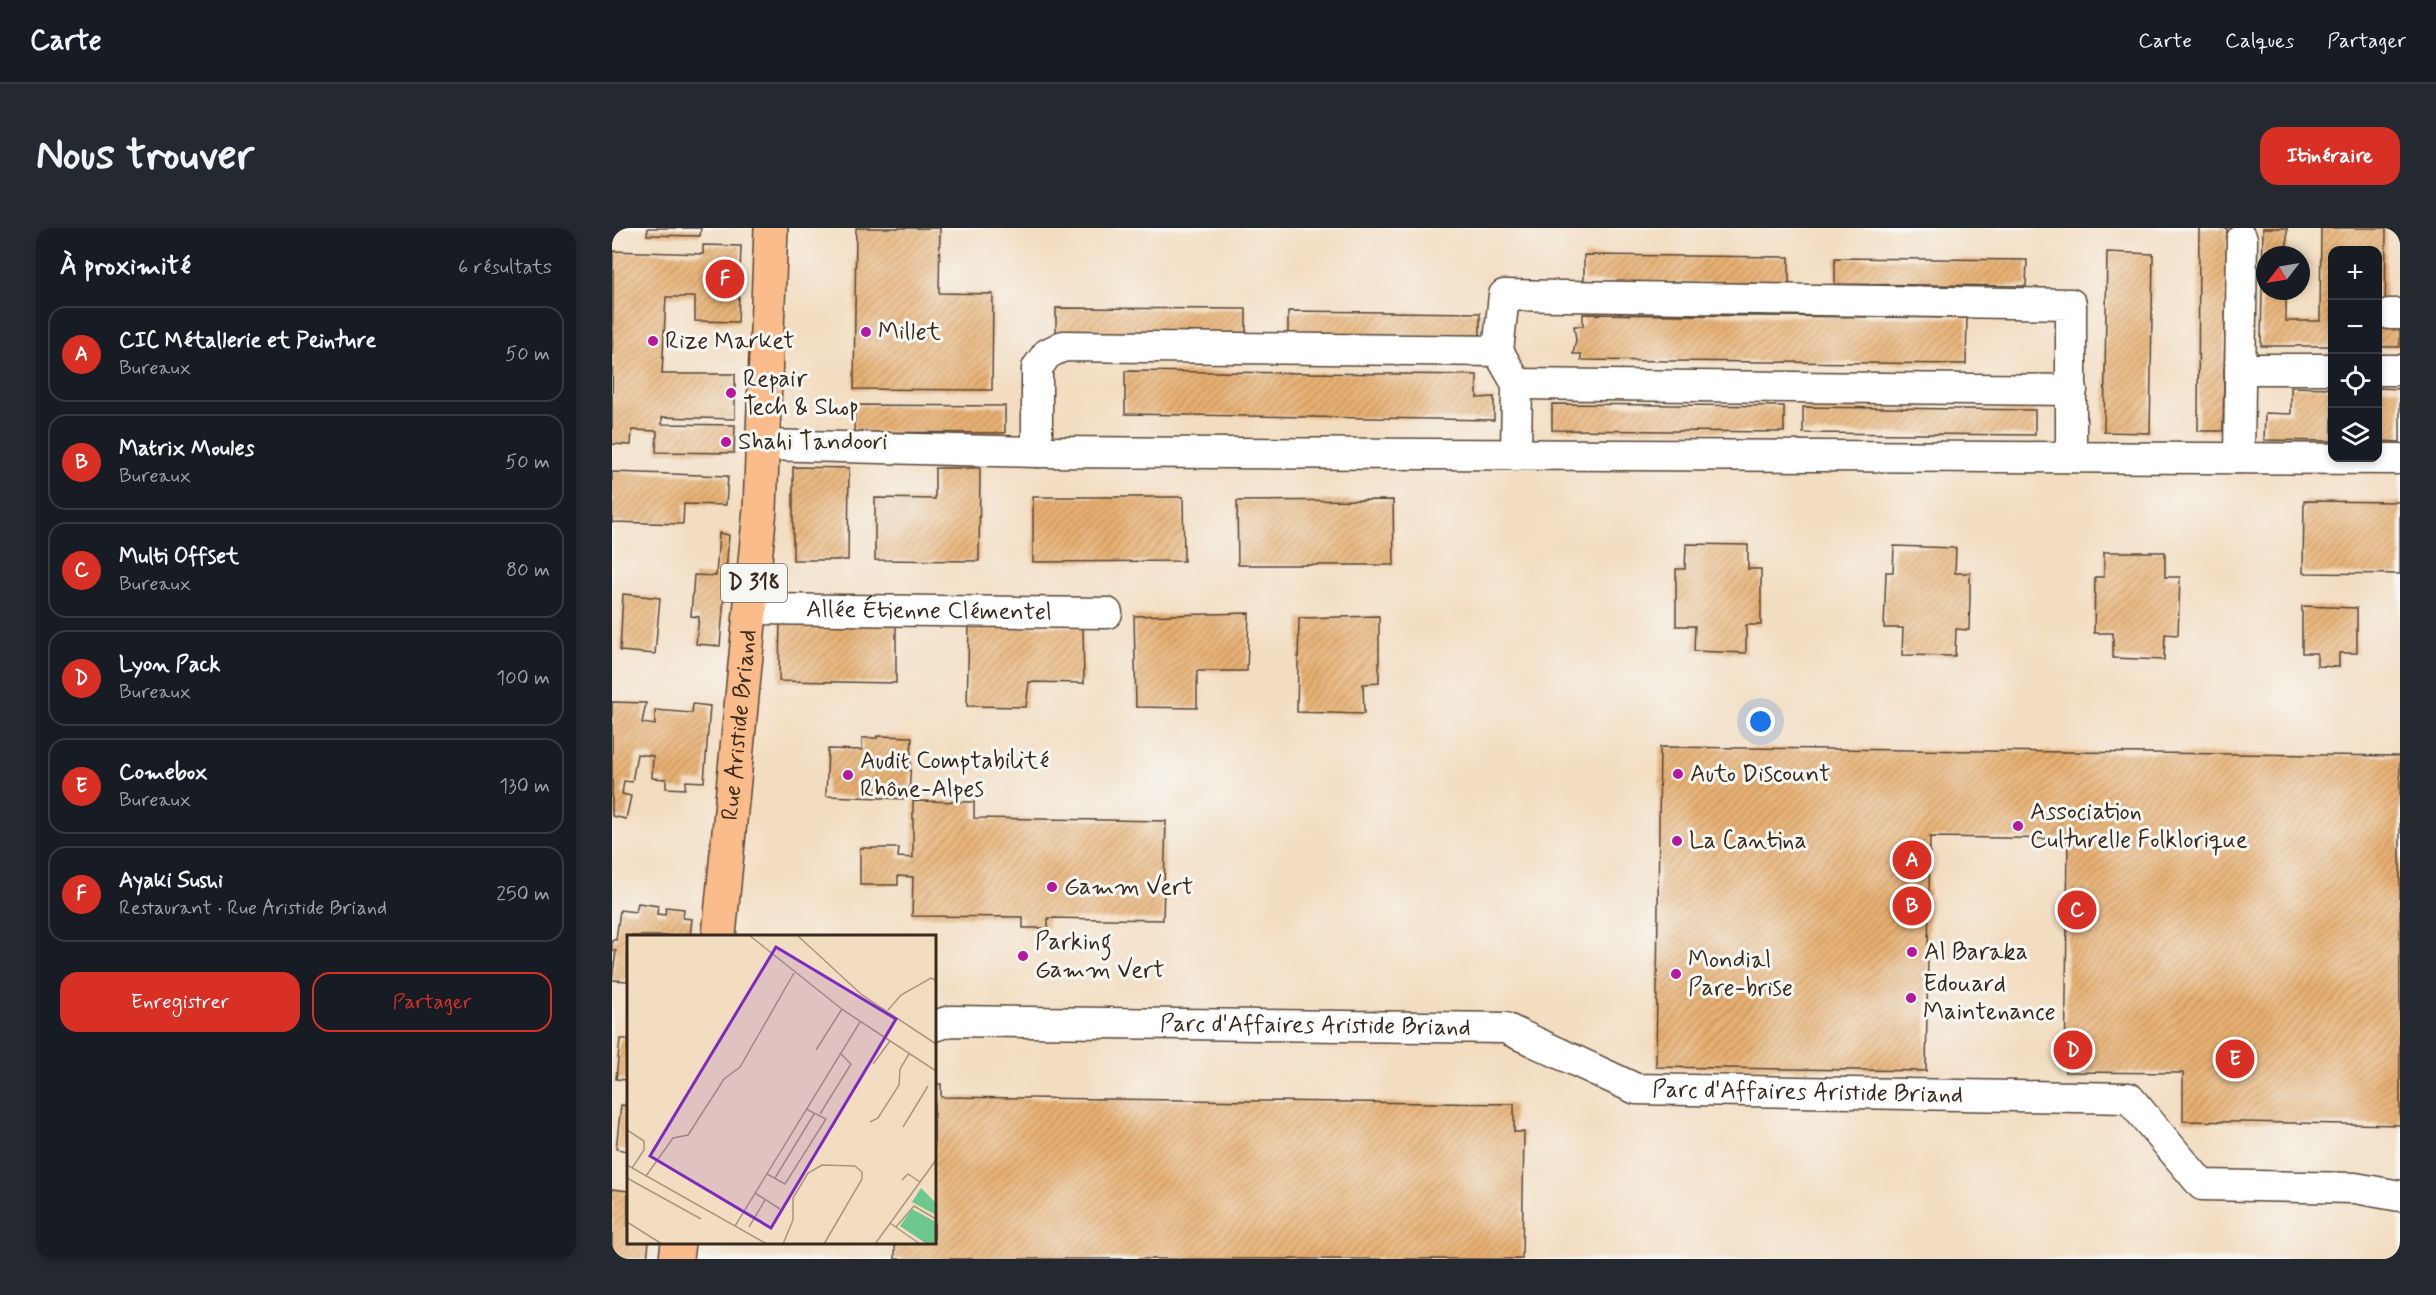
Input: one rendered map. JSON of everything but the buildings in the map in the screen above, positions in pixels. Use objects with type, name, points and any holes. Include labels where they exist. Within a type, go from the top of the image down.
[{"type":"main road","name":"Rue Aristide Briand","points":[[718,935],[752,609],[764,445],[771,228]]},
{"type":"main road","points":[[676,1259],[678,1244]]},
{"type":"street","points":[[2239,459],[2242,239]]},
{"type":"street","points":[[1515,455],[1517,384],[1498,351],[1504,295],[2071,304],[2071,457]]},
{"type":"street","points":[[1037,452],[1037,368],[1047,354],[1063,346],[1498,351]]},
{"type":"street","points":[[2240,369],[2328,369]]},
{"type":"street","points":[[2382,370],[2400,370]]},
{"type":"street","points":[[1517,384],[2072,390]]},
{"type":"street","points":[[764,445],[1037,452],[2400,459]]},
{"type":"street","name":"Allée Étienne Clémentel","points":[[752,609],[1107,612]]},
{"type":"street","name":"Parc d'Affaires Aristide Briand","points":[[936,1025],[950,1021],[1505,1029],[1636,1089],[2128,1098],[2202,1185],[2355,1188],[2400,1196]]},
{"type":"place","name":"Ayaki Sushi","points":[[725,279]]},
{"type":"place","name":"Millet","points":[[866,332]]},
{"type":"place","name":"Rize Market","points":[[653,341]]},
{"type":"place","name":"Repair Tech & Shop","points":[[731,393]]},
{"type":"place","name":"Shahi Tandoori","points":[[726,442]]},
{"type":"place","name":"Auto Discount","points":[[1678,774]]},
{"type":"place","name":"Audit Comptabilité Rhône-Alpes","points":[[848,775]]},
{"type":"place","name":"Association Culturelle Folklorique","points":[[2018,826]]},
{"type":"place","name":"La Cantina","points":[[1677,841]]},
{"type":"place","name":"CIC Métallerie et Peinture","points":[[1912,860]]},
{"type":"place","name":"Gamm Vert","points":[[1052,887]]},
{"type":"place","name":"Matrix Moules","points":[[1912,906]]},
{"type":"place","name":"Multi Offset","points":[[2077,910]]},
{"type":"place","name":"Al Baraka","points":[[1912,952]]},
{"type":"place","name":"Parking Gamm Vert","points":[[1023,956]]},
{"type":"place","name":"Mondial Pare-brise","points":[[1676,974]]},
{"type":"place","name":"Edouard Maintenance","points":[[1911,998]]},
{"type":"place","name":"Lyon Pack","points":[[2073,1050]]},
{"type":"place","name":"Comebox","points":[[2235,1059]]}]
